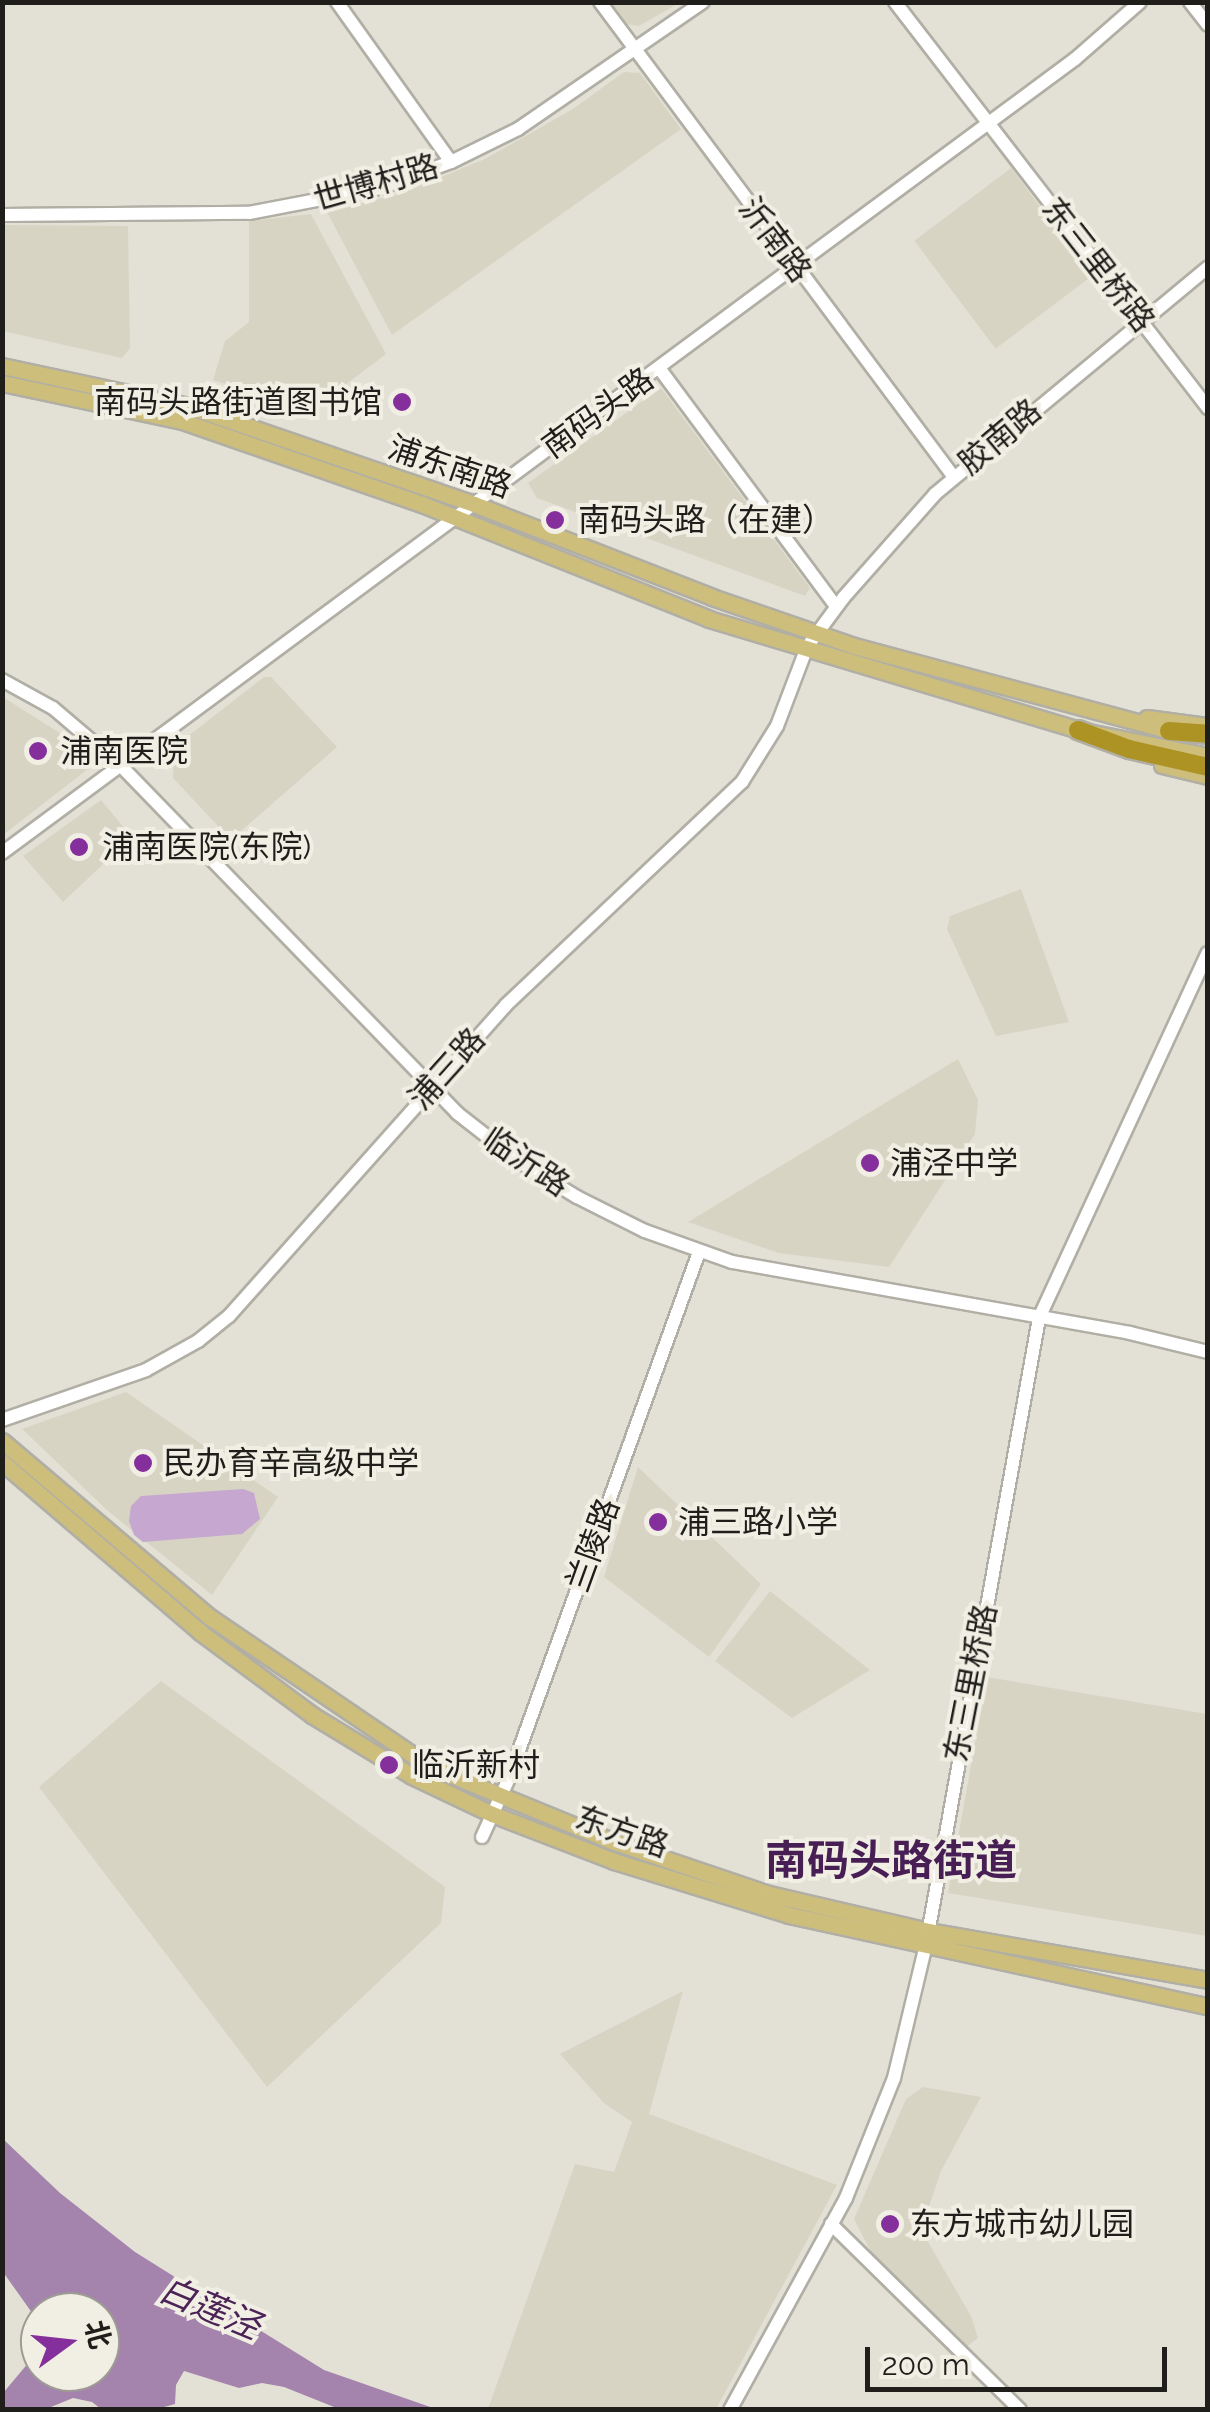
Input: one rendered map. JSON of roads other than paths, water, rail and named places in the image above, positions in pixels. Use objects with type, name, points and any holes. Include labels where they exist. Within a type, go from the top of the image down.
[{"type":"highway","points":[[1078,730],[1129,750],[1208,767]]},
{"type":"highway","points":[[1170,730],[1208,737]]},
{"type":"main road","name":"浦东南路","points":[[2,366],[188,406],[474,504],[712,597],[818,632],[964,678],[1170,730]]},
{"type":"main road","name":"浦东南路","points":[[2,383],[182,421],[454,518],[709,619],[1078,730],[1208,756]]},
{"type":"main road","name":"浦东南路","points":[[1102,714],[1208,726]]},
{"type":"main road","name":"浦东南路","points":[[1038,715],[1108,749],[1208,776]]},
{"type":"main road","name":"东方路","points":[[2,1441],[211,1618],[429,1766],[612,1842],[769,1894],[927,1938],[1208,2006]]},
{"type":"main road","name":"东方路","points":[[2,1462],[200,1632],[312,1715],[412,1776],[492,1814],[614,1861],[790,1916],[1208,1980]]},
{"type":"street","points":[[338,2],[451,162]]},
{"type":"street","name":"沂南路","points":[[600,2],[953,476]]},
{"type":"street","name":"世博村路","points":[[2,215],[104,217],[268,210],[378,188],[451,162],[548,110],[703,2]]},
{"type":"street","name":"东三里桥路","points":[[895,2],[1208,408]]},
{"type":"street","name":"南码头路","points":[[2,853],[1075,59],[1140,2]]},
{"type":"street","points":[[1190,2],[1208,25]]},
{"type":"street","name":"胶南路","points":[[818,632],[836,606],[953,476],[1208,267]]},
{"type":"street","points":[[659,368],[836,606]]},
{"type":"street","name":"浦三路","points":[[2,1420],[146,1370],[214,1330],[260,1285],[506,1004],[742,782],[777,726],[807,647],[818,632]]},
{"type":"street","name":"临沂路","points":[[2,680],[53,708],[120,765],[429,1088],[489,1139],[549,1180],[622,1220],[699,1252],[778,1273],[1208,1352]]},
{"type":"street","name":"东三里桥路","points":[[730,2410],[864,2158],[894,2078],[927,1938],[1039,1318],[1208,953]]},
{"type":"street","name":"兰陵路","points":[[482,1837],[509,1778],[699,1252]]},
{"type":"street","points":[[831,2224],[1020,2410]]},
{"type":"water","name":"白莲泾","points":[[3,2139],[60,2193],[135,2252],[266,2334],[324,2370],[436,2409],[339,2409],[284,2387],[262,2383],[239,2388],[184,2371],[176,2385],[175,2404],[157,2409],[101,2409],[92,2402],[73,2398],[46,2409],[3,2409],[3,2393],[20,2373],[20,2392],[120,2392],[120,2292],[20,2292],[20,2296],[3,2272]]},
{"type":"place","name":"南码头路街道图书馆","points":[[402,402]]},
{"type":"place","name":"南码头路（在建）","points":[[555,520]]},
{"type":"place","name":"浦南医院","points":[[38,751]]},
{"type":"place","name":"浦南医院(东院)","points":[[79,847]]},
{"type":"place","name":"浦泾中学","points":[[870,1163]]},
{"type":"place","name":"民办育辛高级中学","points":[[143,1463]]},
{"type":"place","name":"浦三路小学","points":[[658,1522]]},
{"type":"place","name":"临沂新村","points":[[389,1765]]},
{"type":"place","name":"东方城市幼儿园","points":[[890,2224]]},
{"type":"district","name":"南码头路街道","points":[[891,1861]]}]
